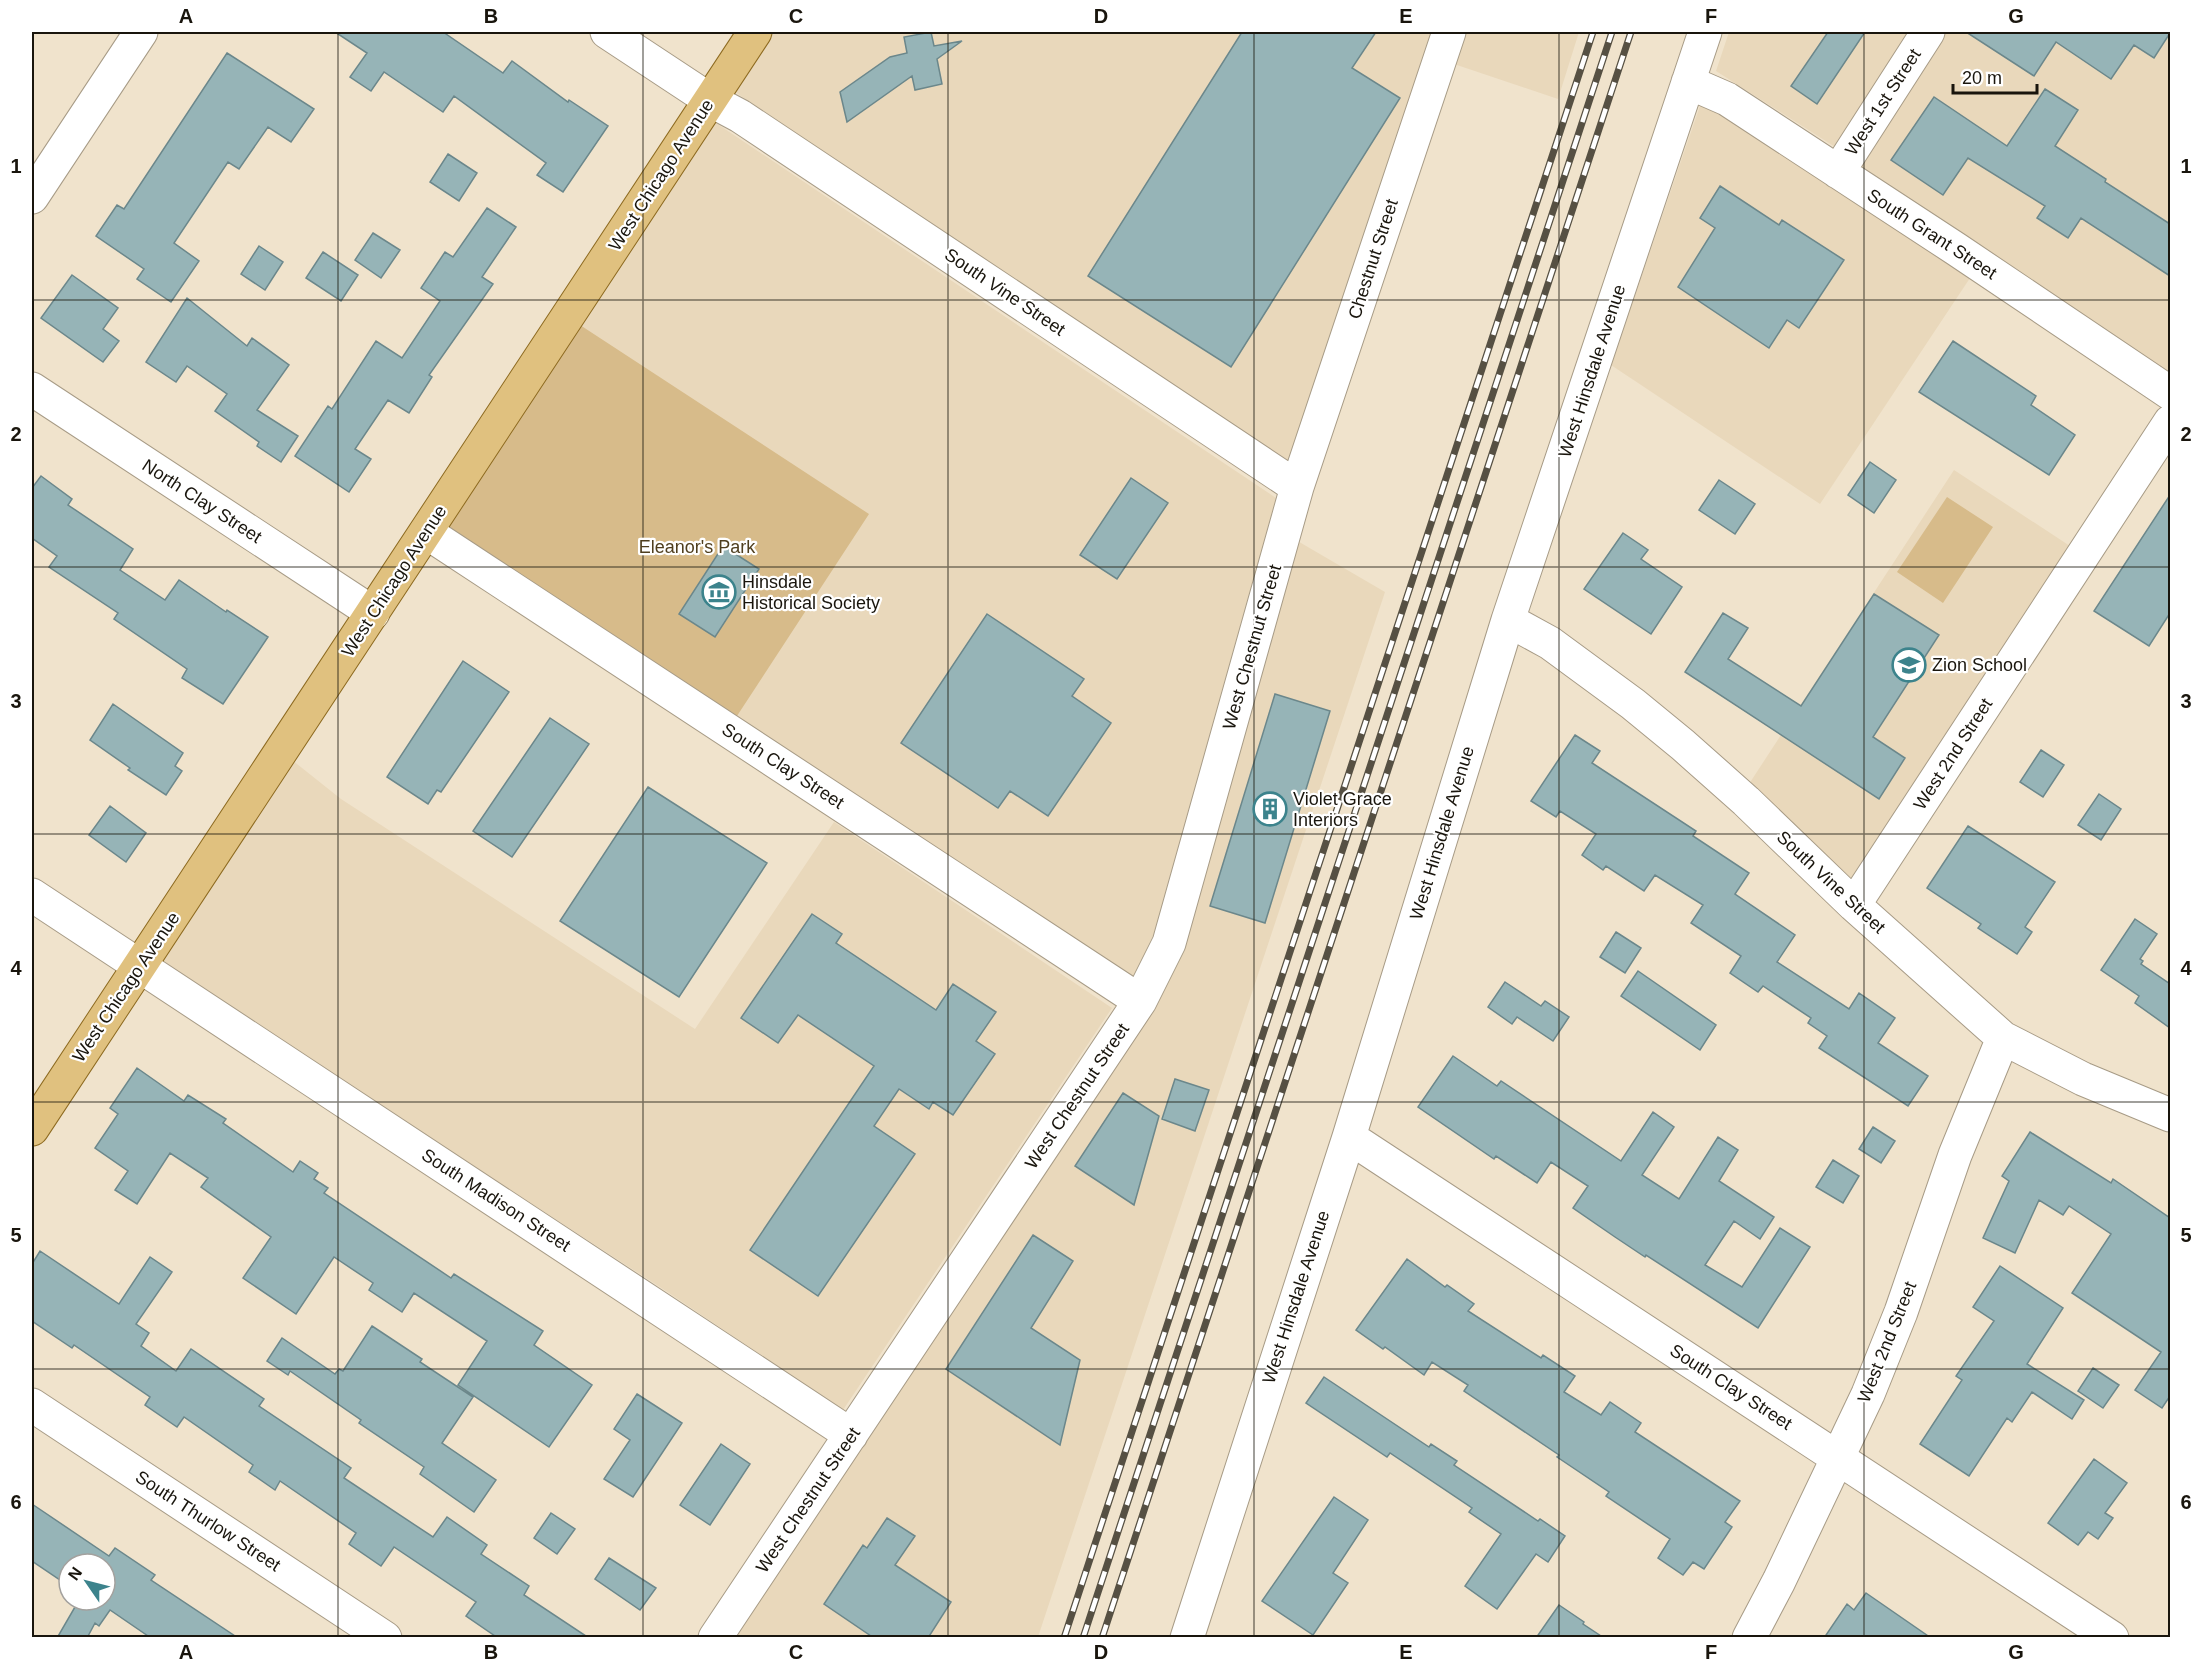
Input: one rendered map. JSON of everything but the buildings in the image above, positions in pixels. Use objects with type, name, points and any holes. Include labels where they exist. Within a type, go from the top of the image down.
[{"type":"main road","name":"West Chicago Avenue","points":[[32,1129],[755,32]]},
{"type":"street","points":[[32,197],[141,32]]},
{"type":"street","name":"South Vine Street","points":[[607,32],[740,116],[1297,487]]},
{"type":"street","name":"Chestnut Street","points":[[1297,487],[1449,32]]},
{"type":"street","name":"West Hinsdale Avenue","points":[[1187,1638],[1349,1137],[1508,620],[1705,32]]},
{"type":"street","name":"West 1st Street","points":[[1838,172],[1928,32]]},
{"type":"street","name":"South Grant Street","points":[[1688,82],[1727,99],[2170,393]]},
{"type":"street","name":"North Clay Street","points":[[32,389],[373,613]]},
{"type":"street","name":"West 2nd Street","points":[[1854,905],[2170,422]]},
{"type":"street","name":"West Chestnut Street","points":[[715,1638],[1140,1001],[1169,943],[1297,487]]},
{"type":"street","name":"South Clay Street","points":[[426,532],[1140,1001]]},
{"type":"street","name":"South Vine Street","points":[[1508,620],[1550,644],[1633,704],[1683,745],[1746,801],[1854,905],[2003,1038],[2084,1079],[2170,1115]]},
{"type":"street","name":"South Madison Street","points":[[32,895],[851,1435]]},
{"type":"street","name":"West 2nd Street","points":[[1749,1638],[1779,1581],[1868,1394],[1901,1312],[1955,1155],[2003,1038]]},
{"type":"street","name":"South Clay Street","points":[[1349,1137],[2112,1638]]},
{"type":"street","name":"South Thurlow Street","points":[[32,1405],[385,1638]]},
{"type":"shaded area","points":[[771,32],[1437,32],[1292,467],[732,90]]},
{"type":"shaded area","points":[[1458,32],[1579,32],[1558,99],[1448,62]]},
{"type":"shaded area","points":[[1729,32],[1909,32],[1835,147],[1716,71]]},
{"type":"shaded area","points":[[1944,32],[2170,32],[2170,373],[1857,164]]},
{"type":"shaded area","points":[[1703,97],[1972,275],[1820,504],[1611,365]]},
{"type":"shaded area","points":[[713,121],[1276,498],[1154,933],[1134,977],[735,719],[580,325]]},
{"type":"shaded area","name":"Zion School","points":[[1954,470],[2070,546],[1851,878],[1749,784]]},
{"type":"shaded area","points":[[1289,536],[1385,592],[1038,1637],[727,1638],[1147,1016]]},
{"type":"shaded area","points":[[292,760],[341,799],[695,1029],[834,822],[1112,1008],[843,1410],[666,1291],[160,962]]},
{"type":"green space","name":"Eleanor's Park","points":[[580,325],[869,514],[735,719],[447,527]]},
{"type":"green space","points":[[1947,497],[1993,527],[1943,603],[1897,572]]},
{"type":"railway","points":[[1064,1638],[1593,32]]},
{"type":"railway","points":[[1083,1638],[1612,32]]},
{"type":"railway","points":[[1102,1638],[1631,32]]},
{"type":"place","name":"Hinsdale Historical Society","points":[[719,592]]},
{"type":"place","name":"Zion School","points":[[1909,665]]},
{"type":"place","name":"Violet Grace Interiors","points":[[1270,809]]}]
